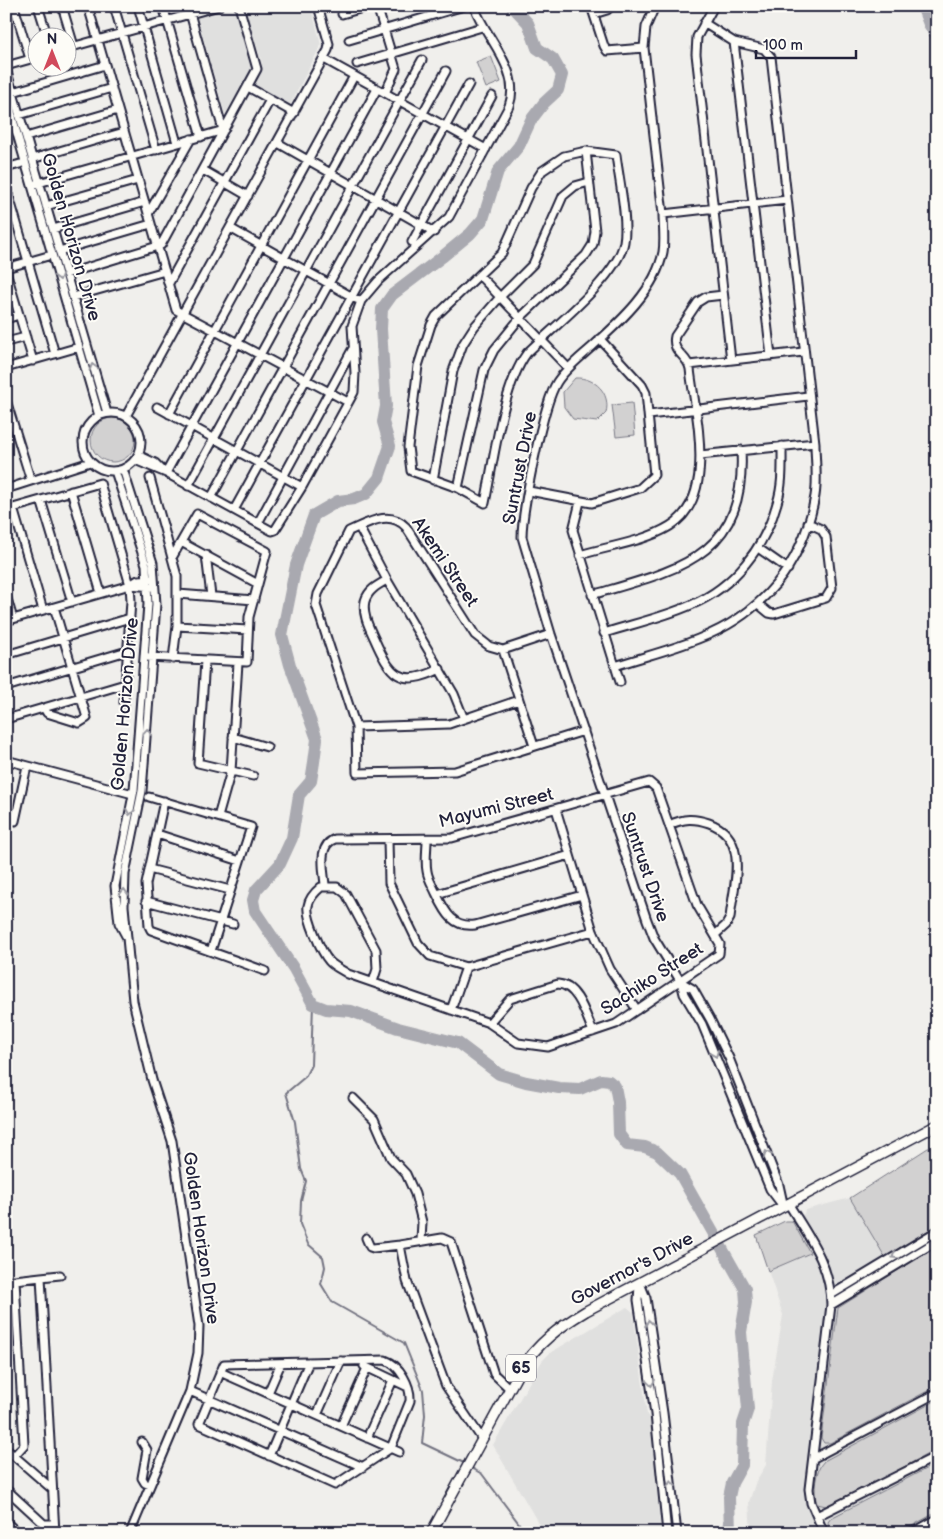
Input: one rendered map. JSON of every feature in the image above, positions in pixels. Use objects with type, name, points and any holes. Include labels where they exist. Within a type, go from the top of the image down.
[{"type":"main road","name":"Governor's Drive","points":[[430,1533],[510,1389],[531,1355],[554,1332],[586,1311],[698,1253],[786,1204],[936,1128]]},
{"type":"street","points":[[14,6],[28,52]]},
{"type":"street","points":[[38,6],[45,28]]},
{"type":"street","points":[[62,6],[67,28]]},
{"type":"street","points":[[88,6],[176,310],[348,402]]},
{"type":"street","points":[[114,6],[156,150]]},
{"type":"street","points":[[138,6],[177,144]]},
{"type":"street","points":[[163,6],[201,137]]},
{"type":"street","points":[[78,45],[167,20],[190,10],[219,6]]},
{"type":"street","points":[[66,274],[161,245],[248,87],[257,66],[239,6]]},
{"type":"street","points":[[126,416],[324,59],[329,44],[318,6]]},
{"type":"street","points":[[342,14],[370,6]]},
{"type":"street","points":[[377,6],[395,72],[385,93]]},
{"type":"street","points":[[349,40],[464,6]]},
{"type":"street","points":[[137,457],[272,531],[276,530],[302,487],[348,402],[355,384],[352,326],[361,301],[378,280],[449,217],[509,106],[512,94],[509,73],[493,40],[482,28],[474,6]]},
{"type":"street","points":[[612,6],[607,10],[592,10],[607,51],[644,48]]},
{"type":"street","name":"Suntrust Drive","points":[[655,6],[646,27],[644,48],[663,214],[663,251],[654,277],[635,304],[568,368],[556,382],[549,398],[523,522],[522,538],[650,929],[681,982],[684,994],[702,1024],[770,1189],[786,1204]]},
{"type":"street","points":[[714,6],[697,37],[696,54],[731,360]]},
{"type":"street","points":[[190,10],[224,130]]},
{"type":"street","points":[[615,666],[698,639],[722,628],[758,604],[788,569],[808,523],[816,487],[815,443],[808,396],[771,57],[764,49],[734,42],[704,24]]},
{"type":"street","points":[[357,64],[482,28]]},
{"type":"street","points":[[734,42],[771,356]]},
{"type":"street","points":[[324,59],[486,149]]},
{"type":"street","points":[[6,68],[28,60]]},
{"type":"street","points":[[188,486],[422,60]]},
{"type":"street","points":[[10,94],[105,65]]},
{"type":"street","name":"Golden Horizon Drive","points":[[6,68],[10,94],[99,416]]},
{"type":"street","points":[[211,498],[446,71]]},
{"type":"street","points":[[169,414],[354,76]]},
{"type":"street","points":[[234,510],[468,84]]},
{"type":"street","points":[[248,87],[294,113]]},
{"type":"street","points":[[20,115],[112,88]]},
{"type":"street","points":[[166,473],[377,89]]},
{"type":"street","name":"Golden Horizon Drive","points":[[10,94],[20,115],[32,159],[36,184],[46,206],[107,413]]},
{"type":"street","points":[[412,242],[492,96]]},
{"type":"street","points":[[169,283],[270,100]]},
{"type":"street","points":[[26,137],[118,110]]},
{"type":"street","points":[[36,184],[224,130]]},
{"type":"street","points":[[32,159],[124,132]]},
{"type":"street","points":[[148,214],[192,139]]},
{"type":"street","points":[[278,143],[434,232]]},
{"type":"street","points":[[458,488],[484,370],[502,339],[520,318],[590,249],[595,231],[586,150]]},
{"type":"street","points":[[586,150],[616,155],[624,241],[617,261],[609,273],[527,353],[514,375],[485,503],[458,488],[411,470],[408,447],[418,366],[431,325],[436,316],[479,275],[496,260],[507,246],[532,188],[542,171],[564,156],[586,150]]},
{"type":"street","points":[[6,168],[20,164]]},
{"type":"street","points":[[203,170],[248,196]]},
{"type":"street","points":[[46,206],[138,180]]},
{"type":"street","points":[[433,480],[458,357],[468,335],[500,297],[533,264],[563,196],[575,186],[589,182]]},
{"type":"street","points":[[6,186],[55,354]]},
{"type":"street","points":[[663,214],[787,200]]},
{"type":"street","points":[[53,229],[145,202]]},
{"type":"street","points":[[59,251],[151,224]]},
{"type":"street","points":[[230,228],[361,301]]},
{"type":"street","points":[[33,361],[19,315],[9,294],[6,270],[48,256]]},
{"type":"street","points":[[73,297],[165,270]]},
{"type":"street","points":[[479,275],[568,368]]},
{"type":"street","points":[[580,554],[649,535],[673,525],[694,499],[700,474],[700,455],[689,364],[675,350],[675,336],[698,302],[706,297],[723,295]]},
{"type":"street","points":[[6,319],[19,315]]},
{"type":"street","points":[[6,342],[26,337]]},
{"type":"street","points":[[529,491],[580,502],[600,501],[640,488],[652,479],[655,469],[646,393],[642,384],[600,339]]},
{"type":"street","points":[[6,368],[80,347]]},
{"type":"street","points":[[258,523],[353,350]]},
{"type":"street","points":[[689,364],[803,352]]},
{"type":"street","points":[[649,415],[808,396]]},
{"type":"street","points":[[6,400],[31,481]]},
{"type":"street","points":[[157,407],[302,487]]},
{"type":"street","points":[[107,413],[126,416],[139,431],[141,445],[137,457],[119,470],[104,471],[90,462],[82,448],[83,437],[90,422],[107,413]]},
{"type":"street","points":[[700,455],[815,443]]},
{"type":"street","points":[[604,633],[692,605],[734,576],[758,548],[768,530],[778,502],[782,474],[782,446]]},
{"type":"street","points":[[592,595],[658,576],[682,566],[708,550],[728,523],[735,507],[742,471],[741,450]]},
{"type":"street","points":[[7,486],[31,481],[90,462]]},
{"type":"street","name":"Golden Horizon Drive","points":[[119,470],[148,547],[153,658],[142,791],[124,886],[133,1001],[152,1080],[172,1141],[199,1326],[198,1353],[190,1391],[130,1533]]},
{"type":"street","points":[[150,478],[172,556],[178,594],[177,626],[172,659]]},
{"type":"street","points":[[43,610],[9,509],[100,483],[130,585],[130,618],[124,703]]},
{"type":"street","points":[[71,491],[101,593]]},
{"type":"street","points":[[42,500],[72,602]]},
{"type":"street","points":[[580,502],[573,530],[620,682]]},
{"type":"street","points":[[144,657],[247,662],[248,630],[267,552],[197,514],[172,556]]},
{"type":"street","name":"Akemi Street","points":[[503,650],[489,646],[475,635],[400,520],[390,517],[381,518],[348,531],[342,540],[318,594],[316,605],[356,727],[357,773],[455,771],[534,746]]},
{"type":"street","points":[[758,604],[769,613],[780,614],[826,598],[830,594],[832,588],[826,537],[820,529],[808,523]]},
{"type":"street","points":[[359,527],[387,580],[440,669],[464,719]]},
{"type":"street","points":[[181,542],[258,584]]},
{"type":"street","points":[[758,548],[788,569]]},
{"type":"street","points":[[206,555],[211,596]]},
{"type":"street","points":[[6,595],[10,620],[130,585],[138,580],[151,583]]},
{"type":"street","points":[[387,580],[373,588],[365,600],[364,610],[366,620],[385,664],[396,675],[409,678],[423,677],[440,669]]},
{"type":"street","name":"Golden Horizon Drive","points":[[128,941],[119,923],[115,894],[133,794],[151,583]]},
{"type":"street","points":[[178,594],[254,600]]},
{"type":"street","points":[[44,708],[47,713],[84,722],[87,718],[54,607]]},
{"type":"street","points":[[6,655],[130,618]]},
{"type":"street","points":[[177,626],[248,630]]},
{"type":"street","points":[[552,634],[503,650],[534,746],[584,731]]},
{"type":"street","points":[[6,687],[127,651]]},
{"type":"street","points":[[205,660],[198,763],[252,776]]},
{"type":"street","points":[[218,817],[231,771],[238,662]]},
{"type":"street","points":[[6,719],[125,684]]},
{"type":"street","points":[[356,727],[449,724],[519,700]]},
{"type":"street","points":[[233,737],[267,747]]},
{"type":"street","points":[[6,760],[133,794]]},
{"type":"street","points":[[6,819],[15,821],[27,766]]},
{"type":"street","name":"Mayumi Street","points":[[325,885],[324,851],[330,841],[452,838],[646,782],[652,783],[656,788],[669,825]]},
{"type":"street","points":[[150,797],[251,827],[211,951]]},
{"type":"street","points":[[164,801],[149,869],[146,900],[151,930],[265,971]]},
{"type":"street","points":[[556,809],[594,931],[610,969],[637,1010]]},
{"type":"street","points":[[687,819],[698,819],[715,825],[727,834],[733,842],[737,863],[730,918],[726,925],[715,935],[697,905],[669,825],[687,819]]},
{"type":"street","points":[[156,834],[240,861]]},
{"type":"street","points":[[427,839],[427,872],[453,921],[468,926],[582,894]]},
{"type":"street","points":[[388,840],[389,883],[418,943],[430,956],[466,967],[594,931]]},
{"type":"street","points":[[437,894],[570,855]]},
{"type":"street","points":[[149,869],[230,890]]},
{"type":"street","points":[[325,885],[337,887],[346,894],[376,950],[377,969],[373,982]]},
{"type":"street","name":"Sachiko Street","points":[[325,885],[317,890],[310,900],[308,912],[313,930],[328,960],[348,974],[489,1023],[518,1043],[537,1047],[548,1047],[616,1024],[681,982],[719,954],[721,950],[715,935]]},
{"type":"street","points":[[146,900],[233,924]]},
{"type":"street","points":[[451,1010],[466,967]]},
{"type":"street","name":"Suntrust Drive","points":[[681,982],[693,989],[729,1058],[786,1204]]},
{"type":"street","points":[[489,1023],[510,999],[558,984],[564,984],[574,992],[593,1032]]},
{"type":"street","points":[[353,1098],[374,1119],[391,1158],[406,1174],[415,1194],[422,1222],[422,1241]]},
{"type":"street","points":[[786,1204],[820,1255],[829,1280],[831,1295],[809,1489],[811,1503],[824,1533]]},
{"type":"street","points":[[831,1295],[937,1231]]},
{"type":"street","points":[[366,1238],[370,1247],[373,1248],[442,1238],[451,1242],[494,1374],[510,1389]]},
{"type":"street","points":[[831,1305],[937,1241]]},
{"type":"street","points":[[400,1245],[407,1281],[446,1386],[480,1442]]},
{"type":"street","points":[[6,1281],[60,1275]]},
{"type":"street","points":[[41,1276],[54,1533]]},
{"type":"street","points":[[14,1456],[24,1445],[15,1280]]},
{"type":"street","points":[[640,1283],[638,1300],[655,1414],[667,1533]]},
{"type":"street","points":[[640,1283],[647,1308],[677,1533]]},
{"type":"street","points":[[385,1360],[392,1362],[408,1387],[410,1401],[391,1448],[335,1485],[199,1424],[224,1364],[341,1361],[385,1360]]},
{"type":"street","points":[[317,1415],[341,1361]]},
{"type":"street","points":[[352,1361],[408,1387]]},
{"type":"street","points":[[269,1456],[309,1362]]},
{"type":"street","points":[[268,1393],[281,1363]]},
{"type":"street","points":[[341,1426],[367,1368]]},
{"type":"street","points":[[220,1372],[399,1452]]},
{"type":"street","points":[[367,1438],[393,1380]]},
{"type":"street","points":[[190,1391],[210,1398],[363,1466]]},
{"type":"street","points":[[814,1458],[937,1393]]},
{"type":"street","points":[[142,1442],[147,1450],[142,1478],[145,1483],[150,1485]]},
{"type":"street","points":[[6,1449],[51,1488]]},
{"type":"street","points":[[817,1516],[937,1456]]},
{"type":"street","points":[[6,1489],[44,1524],[54,1524]]},
{"type":"street","points":[[912,1533],[937,1519]]},
{"type":"street","points":[[6,1522],[12,1529]]},
{"type":"shaded area","points":[[236,6],[253,68],[225,114],[197,16]]},
{"type":"shaded area","points":[[244,6],[311,6],[321,45],[290,105],[254,85],[261,73],[262,63]]},
{"type":"shaded area","points":[[491,56],[501,82],[486,88],[476,62]]},
{"type":"shaded area","points":[[575,378],[582,378],[595,383],[604,393],[607,406],[606,413],[597,422],[573,419],[564,407],[563,392]]},
{"type":"shaded area","points":[[632,403],[635,435],[616,437],[612,405]]},
{"type":"shaded area","points":[[117,418],[129,424],[134,431],[134,449],[129,456],[122,461],[109,462],[101,459],[94,452],[91,436],[94,428],[101,421]]},
{"type":"shaded area","points":[[930,1147],[937,1150],[937,1533],[751,1533],[749,1502],[756,1481],[766,1465],[772,1381],[783,1315],[756,1235],[785,1221],[792,1221],[804,1214],[805,1210],[850,1198]]},
{"type":"shaded area","points":[[933,1147],[937,1150],[937,1225],[885,1257],[850,1198],[928,1148]]},
{"type":"shaded area","points":[[785,1221],[792,1221],[810,1253],[768,1271],[756,1235]]},
{"type":"shaded area","points":[[937,1246],[937,1386],[830,1443],[824,1443],[821,1438],[838,1308]]},
{"type":"shaded area","points":[[627,1307],[633,1312],[647,1415],[651,1419],[663,1509],[659,1511],[661,1533],[544,1533],[493,1445],[542,1361],[550,1353]]},
{"type":"shaded area","points":[[937,1400],[937,1449],[826,1506],[817,1504],[815,1493],[816,1481],[824,1461]]},
{"type":"shaded area","points":[[937,1463],[937,1512],[899,1533],[830,1533],[828,1522],[831,1518]]},
{"type":"waterway","points":[[512,6],[528,23],[537,48],[553,59],[562,75],[558,90],[544,103],[531,120],[519,146],[498,171],[483,219],[470,234],[392,295],[382,309],[381,329],[386,406],[383,422],[390,446],[379,478],[366,494],[354,499],[338,501],[314,515],[296,565],[282,635],[290,665],[317,739],[311,781],[299,795],[292,838],[280,864],[256,890],[253,900],[255,911],[294,969],[313,1004],[326,1009],[351,1011],[398,1028],[458,1043],[499,1074],[526,1082],[559,1088],[580,1089],[601,1080],[609,1081],[615,1086],[618,1102],[619,1134],[627,1145],[645,1147],[657,1152],[680,1174],[745,1289],[746,1302],[741,1332],[748,1409],[743,1424],[742,1465],[732,1483],[729,1497],[730,1533]]},
{"type":"waterway","points":[[922,6],[929,24],[937,37]]},
{"type":"waterway","points":[[937,110],[937,122]]},
{"type":"waterway","points":[[313,1004],[311,1065],[305,1077],[286,1093],[295,1122],[301,1169],[306,1181],[301,1201],[300,1224],[308,1244],[323,1257],[325,1267],[321,1284],[332,1302],[404,1343],[423,1390],[425,1415],[422,1443],[466,1464]]},
{"type":"waterway","points":[[470,1467],[482,1474],[526,1533]]}]
